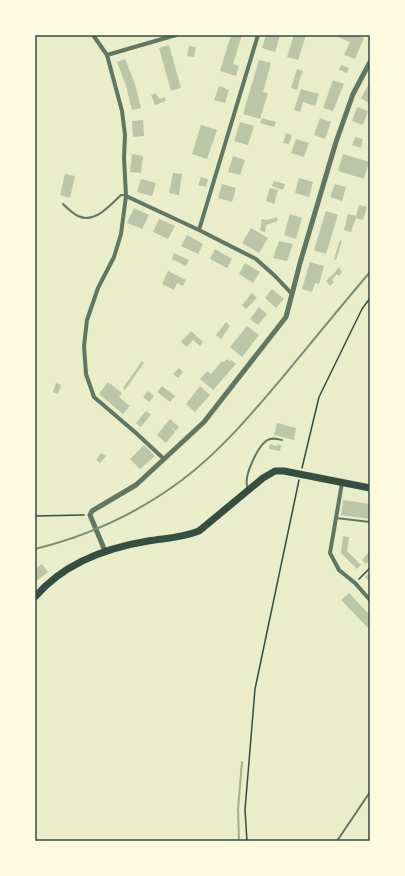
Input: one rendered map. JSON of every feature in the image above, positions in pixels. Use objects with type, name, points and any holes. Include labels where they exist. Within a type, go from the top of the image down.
[{"type":"main road","points":[[35,597],[53,579],[72,566],[105,551],[149,540],[176,538],[199,531],[264,478],[275,472],[284,471],[370,488]]},
{"type":"street","points":[[93,35],[106,55],[122,111],[125,134],[124,158],[126,196],[121,234],[114,257],[98,288],[87,320],[84,346],[86,374],[94,397],[136,432],[164,459]]},
{"type":"street","points":[[106,55],[176,35]]},
{"type":"street","points":[[199,230],[258,35]]},
{"type":"street","points":[[105,551],[90,516],[92,511],[136,485],[204,422],[286,317],[300,263],[336,142],[353,94],[370,62]]},
{"type":"street","points":[[126,196],[199,230],[256,259],[292,294]]},
{"type":"street","points":[[339,482],[336,518],[330,553],[340,570],[355,583],[370,600]]},
{"type":"lane","points":[[63,204],[79,217],[87,218],[104,211],[121,195],[126,196]]},
{"type":"lane","points":[[249,490],[246,485],[246,480],[252,462],[259,450],[266,441],[271,439],[282,440]]},
{"type":"lane","points":[[336,518],[370,522]]},
{"type":"lane","points":[[337,841],[370,792]]},
{"type":"path","points":[[302,469],[319,397],[362,309],[370,298]]},
{"type":"path","points":[[247,841],[245,810],[255,688],[300,477]]},
{"type":"path","points":[[35,516],[90,516]]},
{"type":"path","points":[[355,583],[370,568]]},
{"type":"building","points":[[231,35],[242,35],[233,64],[239,66],[236,76],[220,71]]},
{"type":"building","points":[[266,35],[280,35],[275,52],[262,48]]},
{"type":"building","points":[[294,35],[306,35],[298,60],[287,57]]},
{"type":"building","points":[[339,35],[357,35],[364,38],[355,59],[344,55],[350,42],[338,37]]},
{"type":"building","points":[[169,45],[181,88],[171,91],[159,48]]},
{"type":"building","points":[[189,46],[196,47],[194,57],[187,56]]},
{"type":"building","points":[[125,59],[135,84],[141,108],[132,110],[126,86],[117,62]]},
{"type":"building","points":[[259,60],[271,63],[263,92],[268,93],[260,119],[243,114]]},
{"type":"building","points":[[341,65],[349,68],[347,73],[339,70]]},
{"type":"building","points":[[297,69],[303,71],[297,90],[291,88]]},
{"type":"building","points":[[333,80],[344,84],[333,111],[323,108]]},
{"type":"building","points":[[370,82],[370,104],[361,98]]},
{"type":"building","points":[[219,86],[229,90],[225,103],[214,100]]},
{"type":"building","points":[[301,89],[319,94],[315,106],[303,102],[300,112],[294,110]]},
{"type":"building","points":[[156,93],[159,99],[165,97],[166,101],[155,105],[151,95]]},
{"type":"building","points":[[357,107],[368,111],[363,125],[352,121]]},
{"type":"building","points":[[262,118],[276,122],[274,127],[260,123]]},
{"type":"building","points":[[320,118],[331,122],[325,139],[314,135]]},
{"type":"building","points":[[143,120],[144,136],[133,137],[132,121]]},
{"type":"building","points":[[240,122],[254,126],[248,145],[234,141]]},
{"type":"building","points":[[201,125],[217,130],[207,159],[192,154]]},
{"type":"building","points":[[286,133],[292,135],[289,144],[283,143]]},
{"type":"building","points":[[355,137],[363,139],[361,148],[352,145]]},
{"type":"building","points":[[296,139],[309,143],[304,157],[291,153]]},
{"type":"building","points":[[132,154],[143,156],[141,173],[130,172]]},
{"type":"building","points":[[343,154],[369,162],[364,179],[338,171]]},
{"type":"building","points":[[233,156],[245,160],[240,175],[228,172]]},
{"type":"building","points":[[173,173],[182,174],[179,195],[169,193]]},
{"type":"building","points":[[65,174],[75,176],[70,198],[60,195]]},
{"type":"building","points":[[201,177],[208,179],[206,187],[198,185]]},
{"type":"building","points":[[299,178],[313,182],[309,197],[295,193]]},
{"type":"building","points":[[141,179],[156,183],[152,196],[137,192]]},
{"type":"building","points":[[274,181],[285,184],[283,190],[272,186]]},
{"type":"building","points":[[222,184],[236,188],[232,202],[218,198]]},
{"type":"building","points":[[335,184],[346,187],[342,201],[330,197]]},
{"type":"building","points":[[270,188],[278,190],[274,204],[266,201]]},
{"type":"building","points":[[359,205],[367,207],[363,220],[356,218],[351,232],[344,230],[348,214],[356,216]]},
{"type":"building","points":[[134,208],[149,215],[142,229],[127,223]]},
{"type":"building","points":[[326,211],[338,215],[326,254],[314,250]]},
{"type":"building","points":[[290,214],[302,218],[296,239],[284,235]]},
{"type":"building","points":[[277,217],[278,221],[266,225],[265,232],[260,231],[262,219],[267,220]]},
{"type":"building","points":[[159,219],[175,226],[168,239],[153,232]]},
{"type":"building","points":[[251,228],[268,238],[259,253],[242,243]]},
{"type":"building","points":[[187,235],[203,244],[198,254],[181,246]]},
{"type":"building","points":[[340,240],[342,241],[336,260],[334,259]]},
{"type":"building","points":[[279,241],[293,244],[287,261],[273,258]]},
{"type":"building","points":[[215,249],[232,259],[227,268],[210,259]]},
{"type":"building","points":[[174,253],[189,260],[186,266],[172,259]]},
{"type":"building","points":[[310,262],[324,266],[319,284],[315,283],[312,292],[302,289]]},
{"type":"building","points":[[245,263],[260,272],[253,283],[239,274]]},
{"type":"building","points":[[339,267],[342,272],[339,276],[337,274],[332,280],[334,282],[330,286],[326,281]]},
{"type":"building","points":[[168,271],[186,280],[183,286],[177,283],[174,290],[162,284]]},
{"type":"building","points":[[272,289],[284,299],[276,308],[265,298]]},
{"type":"building","points":[[252,293],[257,298],[246,309],[242,305]]},
{"type":"building","points":[[259,307],[267,314],[258,325],[250,319]]},
{"type":"building","points":[[226,322],[230,326],[221,339],[216,335]]},
{"type":"building","points":[[247,326],[259,335],[242,357],[230,347]]},
{"type":"building","points":[[191,331],[203,342],[200,346],[193,340],[187,347],[181,342]]},
{"type":"building","points":[[227,359],[236,364],[213,390],[200,379],[207,371],[211,374],[222,361],[224,362]]},
{"type":"building","points":[[142,361],[144,363],[125,390],[123,388]]},
{"type":"building","points":[[179,368],[183,372],[178,378],[173,374]]},
{"type":"building","points":[[108,382],[122,393],[119,397],[130,406],[123,414],[99,394]]},
{"type":"building","points":[[56,383],[61,385],[58,394],[53,392]]},
{"type":"building","points":[[162,386],[175,396],[170,402],[157,392]]},
{"type":"building","points":[[200,386],[210,395],[195,412],[186,404]]},
{"type":"building","points":[[148,391],[154,396],[149,402],[143,397]]},
{"type":"building","points":[[146,411],[151,414],[141,427],[136,423]]},
{"type":"building","points":[[170,419],[179,427],[176,431],[170,426],[175,432],[166,443],[157,435]]},
{"type":"building","points":[[277,423],[296,428],[294,440],[274,435]]},
{"type":"building","points":[[270,444],[277,446],[277,444],[281,445],[280,451],[269,449]]},
{"type":"building","points":[[144,445],[155,456],[140,469],[130,459]]},
{"type":"building","points":[[101,453],[106,456],[100,463],[96,460]]},
{"type":"building","points":[[343,500],[370,504],[370,519],[341,515]]},
{"type":"building","points":[[343,536],[349,537],[347,551],[361,565],[357,569],[341,553]]},
{"type":"building","points":[[370,551],[370,560],[366,564],[362,560]]},
{"type":"building","points":[[42,564],[48,572],[35,582],[35,569]]},
{"type":"building","points":[[370,572],[370,583],[365,577]]},
{"type":"building","points":[[349,593],[370,615],[370,630],[341,600]]},
{"type":"waterway","points":[[239,841],[238,809],[242,762]]},
{"type":"railway","points":[[35,549],[55,544],[112,522],[148,503],[197,468],[211,456],[250,415],[370,272]]}]
